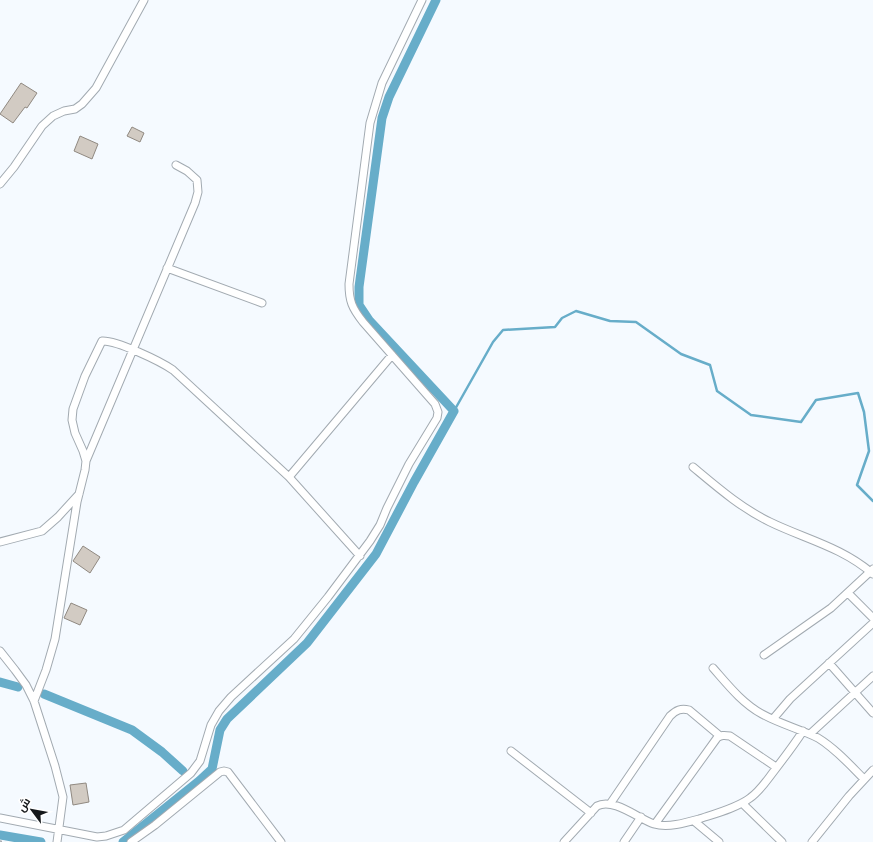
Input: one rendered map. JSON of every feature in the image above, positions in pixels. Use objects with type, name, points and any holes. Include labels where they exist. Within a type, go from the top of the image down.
[{"type":"street","points":[[0,184],[14,167],[42,126],[53,116],[75,108],[82,104],[90,96],[96,88],[144,0]]},
{"type":"street","points":[[0,818],[96,837],[116,834],[124,830],[191,773],[200,761],[211,725],[219,711],[231,697],[294,639],[360,556],[380,525],[409,464],[438,415],[438,409],[435,404],[355,312],[349,298],[349,284],[370,123],[382,83],[422,0]]},
{"type":"street","points":[[34,701],[46,670],[55,639],[79,494],[86,461],[198,192],[198,185],[194,176],[176,165]]},
{"type":"street","points":[[167,268],[262,303]]},
{"type":"street","points":[[86,461],[75,433],[72,420],[73,409],[85,376],[102,341],[110,342],[158,360],[173,370],[289,477],[360,556]]},
{"type":"street","points":[[289,477],[392,355]]},
{"type":"street","points":[[693,467],[744,507],[760,517],[841,553],[872,572],[815,619],[764,654]]},
{"type":"street","points":[[0,542],[42,530],[58,517],[79,494]]},
{"type":"street","points":[[848,593],[873,618]]},
{"type":"street","points":[[773,719],[790,699],[873,623]]},
{"type":"street","points":[[0,651],[22,680],[34,701],[61,789],[63,797],[57,842]]},
{"type":"street","points":[[829,663],[873,713]]},
{"type":"street","points":[[713,668],[732,690],[751,707],[763,715],[807,733],[827,744],[864,779]]},
{"type":"street","points":[[564,842],[601,804],[610,804],[654,824],[668,825],[685,824],[742,803],[761,788],[776,767],[807,733],[873,676]]},
{"type":"street","points":[[610,804],[670,716],[676,710],[689,710],[720,736]]},
{"type":"street","points":[[654,824],[717,738],[720,736],[730,736],[776,767]]},
{"type":"street","points":[[511,751],[591,813]]},
{"type":"street","points":[[812,842],[849,796],[873,770]]},
{"type":"street","points":[[131,842],[155,825],[220,772],[224,771],[228,772],[281,842]]},
{"type":"street","points":[[742,803],[782,842]]},
{"type":"street","points":[[624,842],[641,817]]},
{"type":"street","points":[[694,821],[719,842]]},
{"type":"path","points":[[0,841],[5,842]]},
{"type":"building","points":[[21,83],[37,93],[27,108],[25,107],[13,123],[0,114]]},
{"type":"building","points":[[132,127],[144,133],[140,142],[127,136]]},
{"type":"building","points":[[80,136],[98,144],[92,159],[74,151]]},
{"type":"building","points":[[83,546],[100,557],[90,573],[73,561]]},
{"type":"building","points":[[71,603],[87,610],[80,625],[64,618]]},
{"type":"building","points":[[86,783],[89,802],[73,805],[70,785]]},
{"type":"waterway","points":[[123,842],[212,769],[220,730],[227,719],[307,643],[376,554],[454,411],[369,320],[359,305],[359,287],[382,118],[389,97],[436,0]]},
{"type":"waterway","points":[[454,411],[493,342],[503,330],[555,327],[562,318],[576,311],[610,321],[636,322],[681,354],[710,365],[717,391],[751,415],[801,422],[816,400],[858,393],[864,412],[869,451],[857,485],[873,501]]},
{"type":"waterway","points":[[0,682],[18,687]]},
{"type":"waterway","points":[[44,694],[132,730],[162,752],[183,771]]},
{"type":"waterway","points":[[0,835],[41,842]]}]
